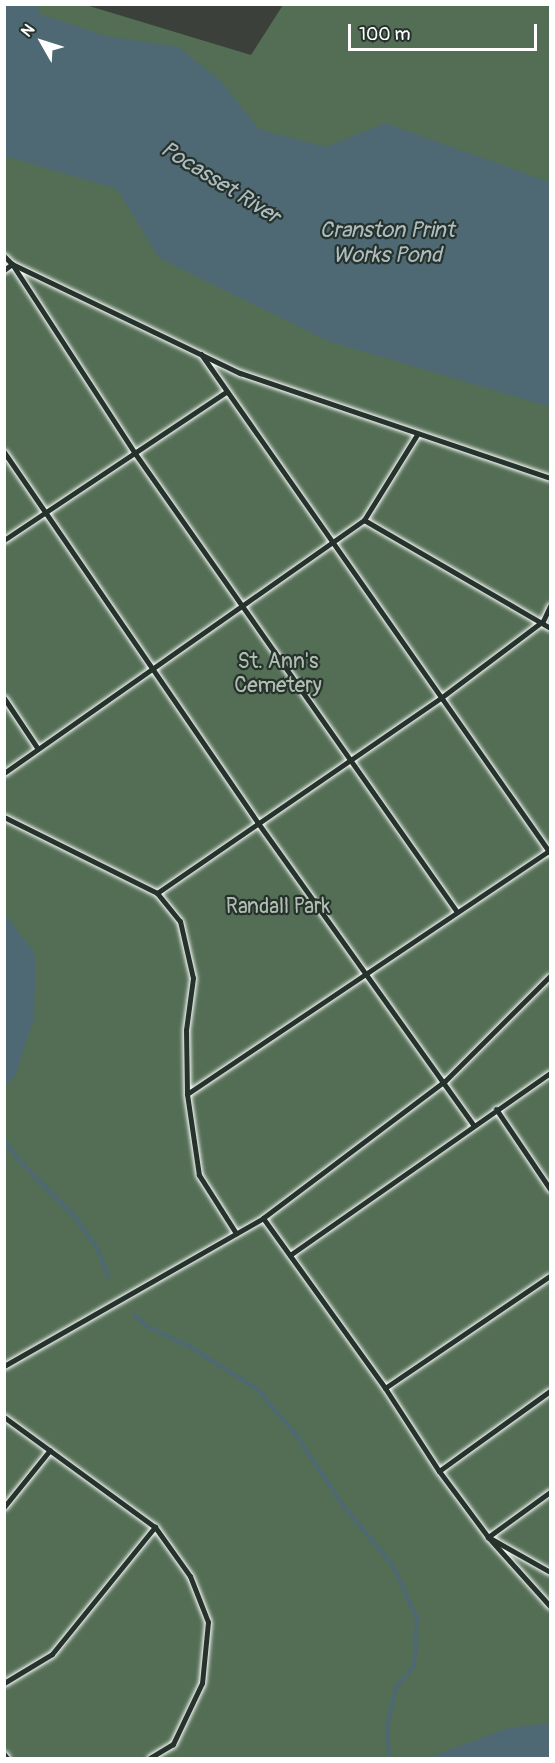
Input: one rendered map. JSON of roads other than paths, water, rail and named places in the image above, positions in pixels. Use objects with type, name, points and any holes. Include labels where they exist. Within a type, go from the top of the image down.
[{"type":"lane","points":[[4,256],[12,264],[134,452],[458,912]]},
{"type":"lane","points":[[4,270],[12,264]]},
{"type":"lane","points":[[12,264],[240,373],[550,478]]},
{"type":"lane","points":[[187,1094],[550,852],[201,354]]},
{"type":"lane","points":[[4,540],[44,510],[226,392]]},
{"type":"lane","points":[[4,773],[152,666],[242,607],[364,520],[418,433]]},
{"type":"lane","points":[[4,452],[258,823],[365,974],[445,1081],[473,1124]]},
{"type":"lane","points":[[364,520],[543,621],[550,628]]},
{"type":"lane","points":[[157,893],[442,697],[543,621],[550,606]]},
{"type":"lane","points":[[4,698],[38,749]]},
{"type":"lane","points":[[4,817],[157,893],[180,921],[193,978],[186,1030],[187,1094],[199,1174],[236,1233]]},
{"type":"lane","points":[[4,1366],[263,1218],[445,1081],[550,976]]},
{"type":"lane","points":[[290,1255],[473,1124],[550,1073]]},
{"type":"lane","points":[[496,1109],[550,1189]]},
{"type":"lane","points":[[263,1218],[385,1388],[439,1471],[488,1537],[550,1606]]},
{"type":"lane","points":[[385,1388],[550,1276]]},
{"type":"lane","points":[[439,1471],[550,1391]]},
{"type":"lane","points":[[4,1417],[155,1527],[190,1576],[208,1622],[202,1683],[173,1744],[150,1758]]},
{"type":"lane","points":[[4,1507],[50,1450]]},
{"type":"lane","points":[[488,1537],[550,1492]]},
{"type":"lane","points":[[4,1683],[52,1654],[155,1527]]},
{"type":"lane","points":[[488,1537],[550,1572]]},
{"type":"lane","points":[[4,1754],[7,1758]]},
{"type":"water","name":"Cranston Print Works Pond","points":[[4,5],[37,5],[40,14],[106,36],[179,47],[221,81],[259,129],[326,147],[385,123],[550,182],[550,407],[328,341],[159,258],[117,189],[5,156]]},
{"type":"water","points":[[5,914],[36,955],[34,1019],[15,1076],[5,1086]]},
{"type":"water","points":[[550,1723],[550,1758],[428,1758],[508,1728]]},
{"type":"waterway","points":[[4,1140],[19,1160],[75,1217],[97,1248],[109,1277]]},
{"type":"waterway","points":[[134,1315],[148,1327],[189,1346],[258,1390],[294,1432],[342,1504],[393,1566],[417,1618],[414,1667],[396,1687],[387,1726],[389,1758]]},
{"type":"water label","name":"Pocasset River","points":[[220,183]]},
{"type":"park label","name":"St. Ann's Cemetery","points":[[278,674]]},
{"type":"park label","name":"Randall Park","points":[[278,907]]}]
